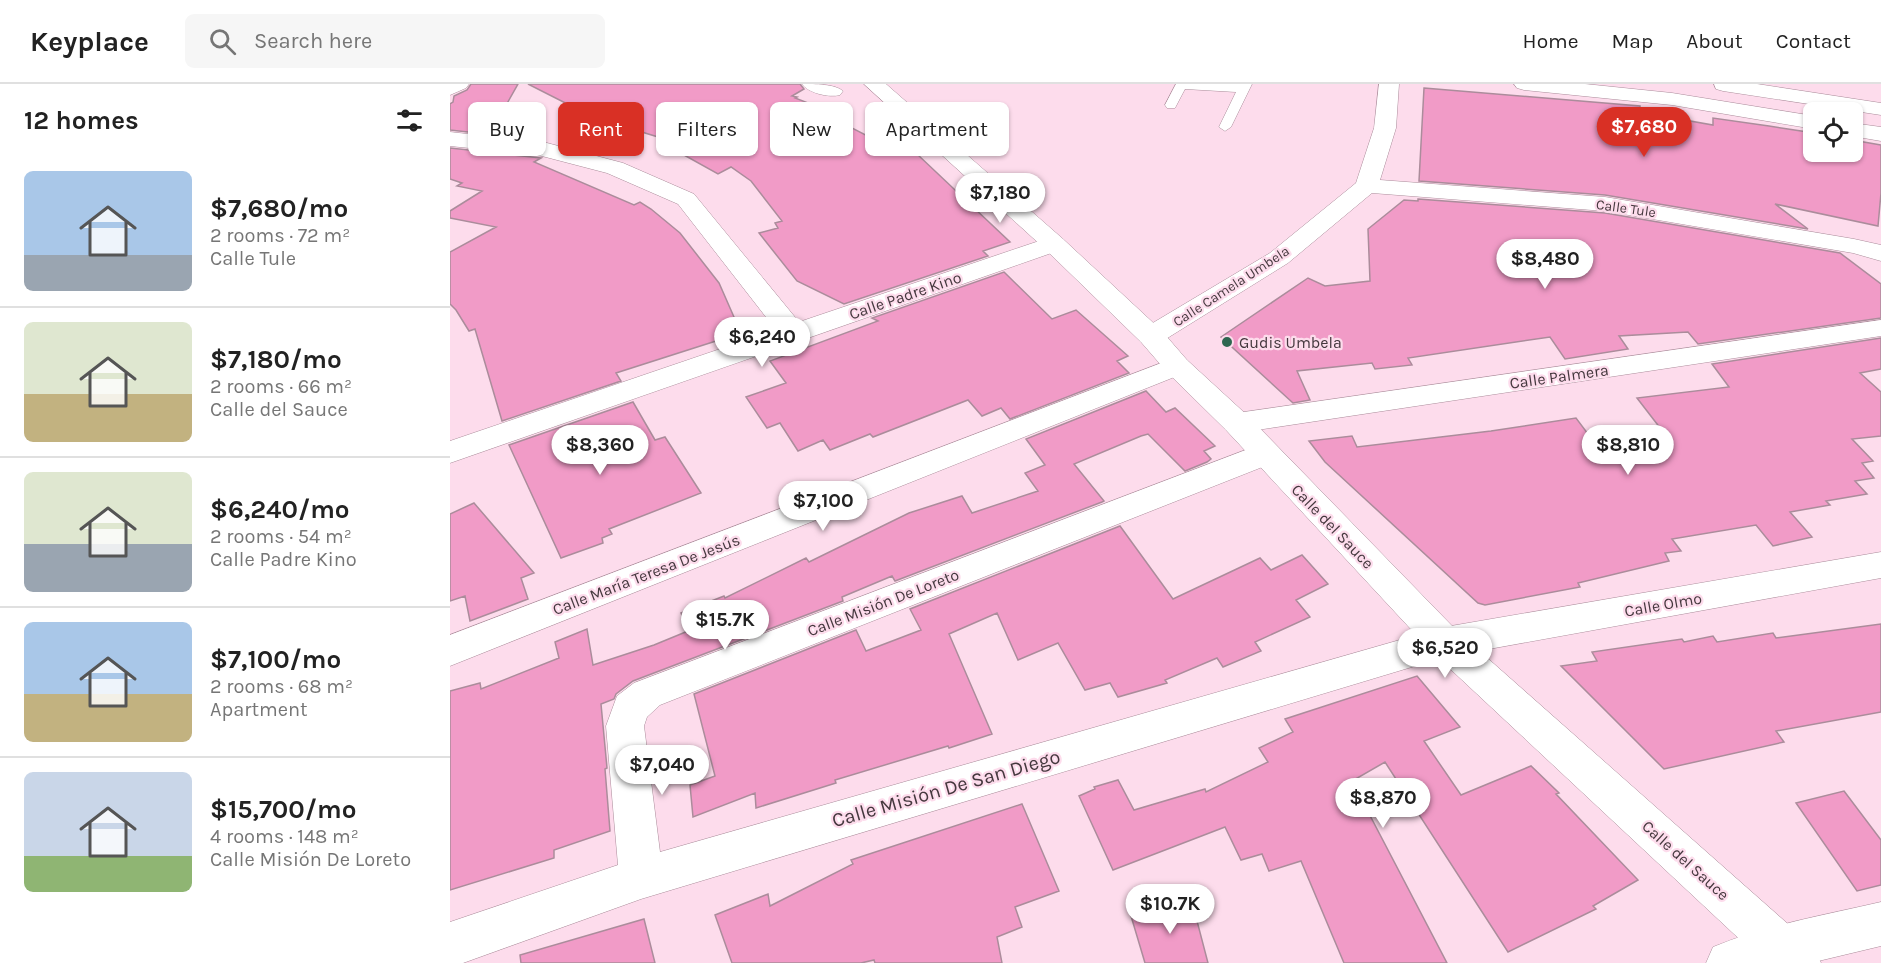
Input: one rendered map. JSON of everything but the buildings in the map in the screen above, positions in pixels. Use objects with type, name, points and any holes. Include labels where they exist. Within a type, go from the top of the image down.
[{"type":"street","points":[[450,88],[459,84]]},
{"type":"street","points":[[812,84],[833,91]]},
{"type":"street","name":"Calle del Sauce","points":[[874,84],[1054,244],[1151,336],[1177,366],[1238,423],[1264,454],[1445,642],[1790,955]]},
{"type":"street","points":[[1367,186],[1384,128],[1389,84]]},
{"type":"street","points":[[1524,84],[1672,99],[1803,121]]},
{"type":"street","points":[[1717,84],[1881,110]]},
{"type":"street","points":[[1863,131],[1881,134]]},
{"type":"street","points":[[450,139],[539,148],[615,168],[686,199],[794,333]]},
{"type":"street","name":"Calle Tule","points":[[1367,186],[1605,204],[1854,246],[1881,253]]},
{"type":"street","name":"Calle Camela Umbela","points":[[1151,336],[1279,258],[1367,186]]},
{"type":"street","name":"Calle Padre Kino","points":[[451,445],[794,333],[1054,244]]},
{"type":"street","name":"Calle Palmera","points":[[1238,423],[1881,328]]},
{"type":"street","name":"Calle María Teresa De Jesús","points":[[450,651],[1177,366]]},
{"type":"street","name":"Calle Misión De Loreto","points":[[641,878],[625,726],[631,708],[647,694],[1264,454]]},
{"type":"street","name":"Calle Olmo","points":[[1445,642],[1881,565]]},
{"type":"street","name":"Calle Misión De San Diego","points":[[450,945],[641,878],[1445,642]]},
{"type":"street","points":[[1729,963],[1790,955],[1881,924]]},
{"type":"lane","points":[[1171,105],[1181,86],[1244,86],[1225,127]]},
{"type":"place","name":"Gudis Umbela","points":[[1227,342]]}]
